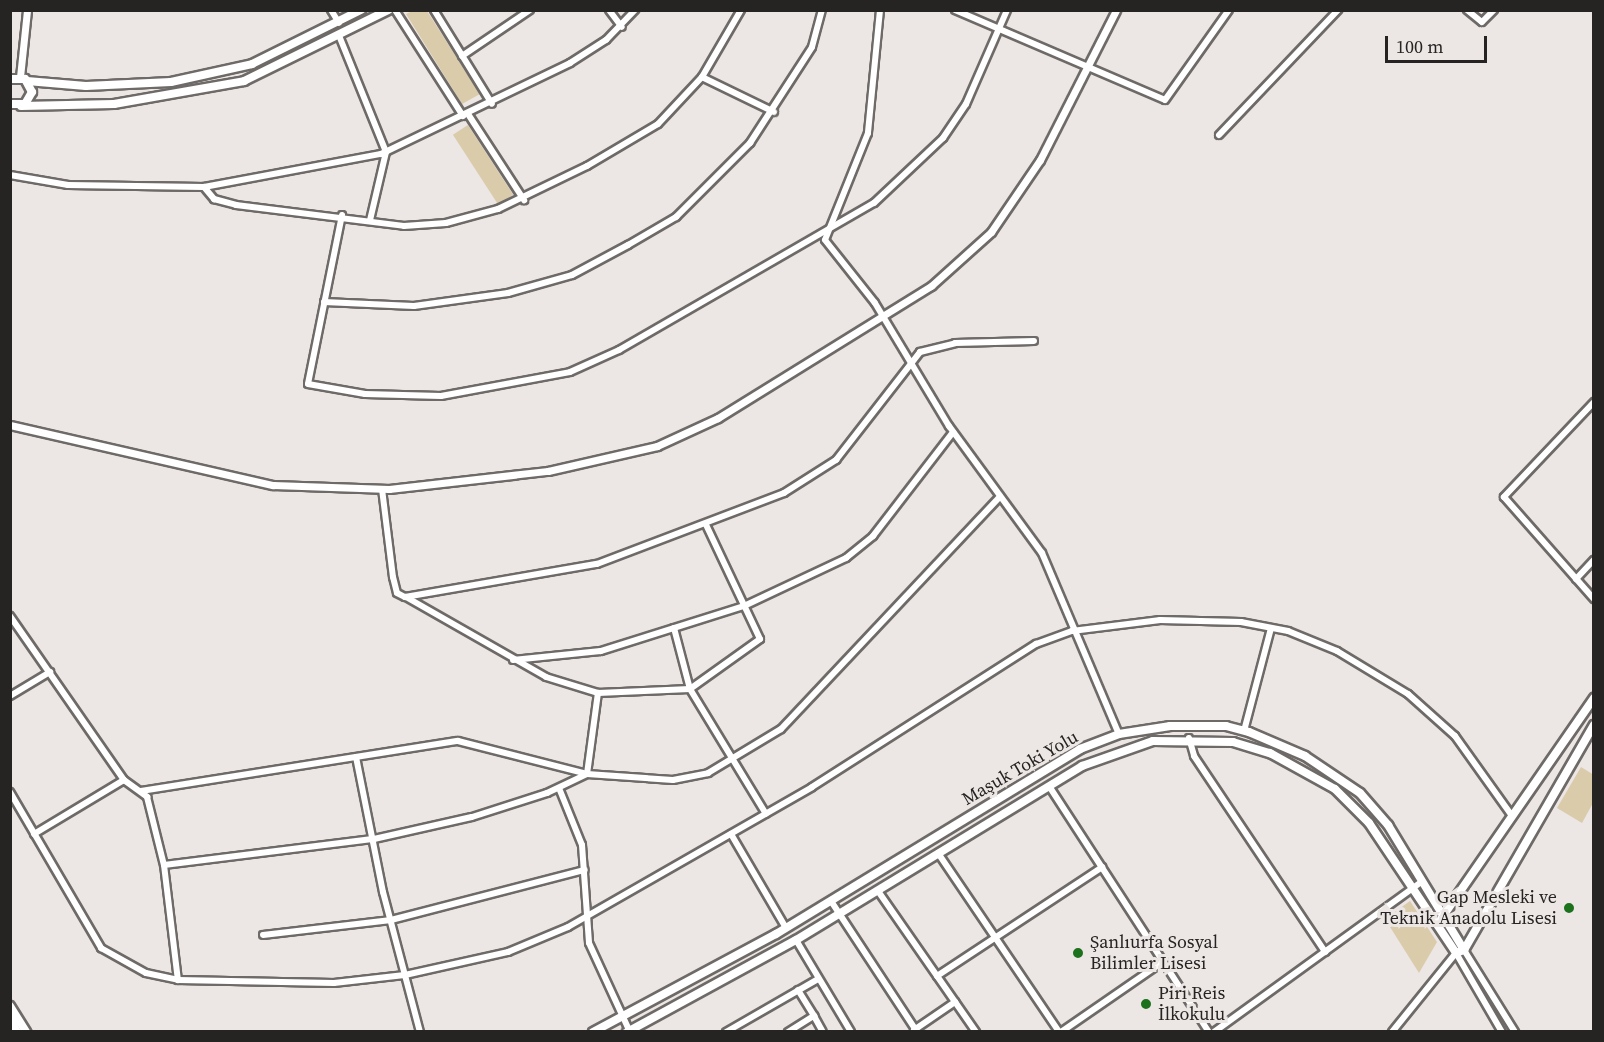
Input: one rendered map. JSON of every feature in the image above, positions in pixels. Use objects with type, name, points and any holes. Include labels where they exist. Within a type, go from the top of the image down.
[{"type":"main road","points":[[10,79],[86,86],[171,82],[252,64],[339,24],[362,10]]},
{"type":"main road","points":[[13,105],[114,104],[244,81],[340,39],[388,10]]},
{"type":"main road","points":[[13,105],[31,97],[24,79]]},
{"type":"main road","points":[[1439,927],[1443,914],[1593,698]]},
{"type":"main road","points":[[628,1031],[796,940],[1049,786],[1121,749],[1189,738],[1270,753],[1335,789],[1369,823],[1418,885],[1439,927],[1460,952],[1593,725]]},
{"type":"main road","name":"Maşuk Toki Yolu","points":[[593,1032],[624,1018],[786,928],[1080,749],[1119,734],[1170,726],[1244,731],[1305,756],[1360,793],[1388,825],[1418,885],[1443,914],[1460,952]]},
{"type":"main road","points":[[10,1006],[26,1032]]},
{"type":"main road","points":[[10,1019],[17,1032]]},
{"type":"street","points":[[24,79],[27,10]]},
{"type":"street","points":[[331,10],[339,24]]},
{"type":"street","points":[[395,10],[524,200]]},
{"type":"street","points":[[434,10],[492,104]]},
{"type":"street","points":[[462,56],[530,10]]},
{"type":"street","points":[[609,10],[621,27]]},
{"type":"street","points":[[10,175],[68,185],[204,187],[386,152],[492,104],[570,63],[621,27],[634,10]]},
{"type":"street","points":[[204,187],[214,199],[236,205],[342,215],[404,226],[446,223],[524,200],[658,124],[702,77],[741,10]]},
{"type":"street","points":[[324,302],[414,306],[508,293],[572,275],[676,217],[774,112],[812,46],[822,10]]},
{"type":"street","points":[[880,10],[868,133],[855,177],[825,235],[827,245],[883,316],[953,432],[1042,553],[1072,631],[1119,734]]},
{"type":"street","points":[[955,10],[1089,63],[1165,100],[1229,10]]},
{"type":"street","points":[[342,215],[308,384],[365,394],[484,391],[570,372],[619,350],[797,246],[825,235],[874,203],[943,138],[966,104],[1007,10]]},
{"type":"street","points":[[10,425],[273,485],[382,489],[548,471],[657,446],[718,418],[931,286],[991,232],[1040,160],[1116,10]]},
{"type":"street","points":[[1219,135],[1338,10]]},
{"type":"street","points":[[1467,10],[1482,22],[1494,10]]},
{"type":"street","points":[[340,39],[386,152],[370,220]]},
{"type":"street","points":[[702,77],[774,112]]},
{"type":"street","points":[[405,597],[597,564],[706,525],[784,493],[836,460],[854,443],[909,360],[934,346],[1035,342]]},
{"type":"street","points":[[1593,402],[1504,496],[1593,599]]},
{"type":"street","points":[[513,660],[601,651],[744,606],[862,546],[953,432]]},
{"type":"street","points":[[382,489],[397,593],[546,678],[598,693],[690,690],[758,645],[744,606],[706,525]]},
{"type":"street","points":[[141,791],[458,741],[587,774],[673,780],[734,762],[781,729],[1000,497]]},
{"type":"street","points":[[1576,579],[1593,560]]},
{"type":"street","points":[[10,616],[124,780],[141,791],[164,865],[178,980]]},
{"type":"street","points":[[10,792],[101,948],[146,973],[178,980],[334,983],[405,975],[508,952],[584,918],[766,814],[1016,656],[1072,631],[1160,620],[1271,628],[1337,651],[1408,694],[1455,736],[1512,816]]},
{"type":"street","points":[[674,628],[690,690],[766,814]]},
{"type":"street","points":[[1244,731],[1271,628]]},
{"type":"street","points":[[10,696],[50,672]]},
{"type":"street","points":[[587,774],[598,693]]},
{"type":"street","points":[[1189,738],[1194,756],[1325,952]]},
{"type":"street","points":[[356,757],[391,921],[420,1032]]},
{"type":"street","points":[[164,865],[374,839],[472,817],[559,788],[587,774]]},
{"type":"street","points":[[34,834],[124,780]]},
{"type":"street","points":[[1049,786],[1211,1032],[1418,885]]},
{"type":"street","points":[[559,788],[582,845],[585,870],[584,918],[589,943],[628,1031]]},
{"type":"street","points":[[731,834],[786,928]]},
{"type":"street","points":[[938,853],[1060,1032],[1164,961]]},
{"type":"street","points":[[937,976],[998,940],[1102,867]]},
{"type":"street","points":[[263,935],[391,921],[585,870]]},
{"type":"street","points":[[878,891],[976,1032]]},
{"type":"street","points":[[831,901],[915,1031],[956,1002]]},
{"type":"street","points":[[796,940],[850,1031]]},
{"type":"street","points":[[1392,1032],[1460,952]]},
{"type":"street","name":"Maşuk Toki Yolu","points":[[1460,952],[1502,1032]]},
{"type":"street","name":"Maşuk Toki Yolu","points":[[1460,952],[1515,1032]]},
{"type":"street","points":[[726,1032],[818,979]]},
{"type":"street","points":[[798,990],[823,1032]]},
{"type":"street","points":[[788,1032],[814,1016]]},
{"type":"shaded area","points":[[412,11],[427,11],[480,94],[462,104],[406,14]]},
{"type":"shaded area","points":[[468,125],[513,195],[498,204],[453,135]]},
{"type":"shaded area","points":[[1581,767],[1594,775],[1593,803],[1582,823],[1557,808]]},
{"type":"shaded area","points":[[1410,901],[1437,942],[1419,973],[1385,919]]},
{"type":"place","name":"Gap Mesleki ve Teknik Anadolu Lisesi","points":[[1569,908]]},
{"type":"place","name":"Şanlıurfa Sosyal Bilimler Lisesi","points":[[1078,953]]},
{"type":"place","name":"Piri Reis İlkokulu","points":[[1146,1004]]}]
